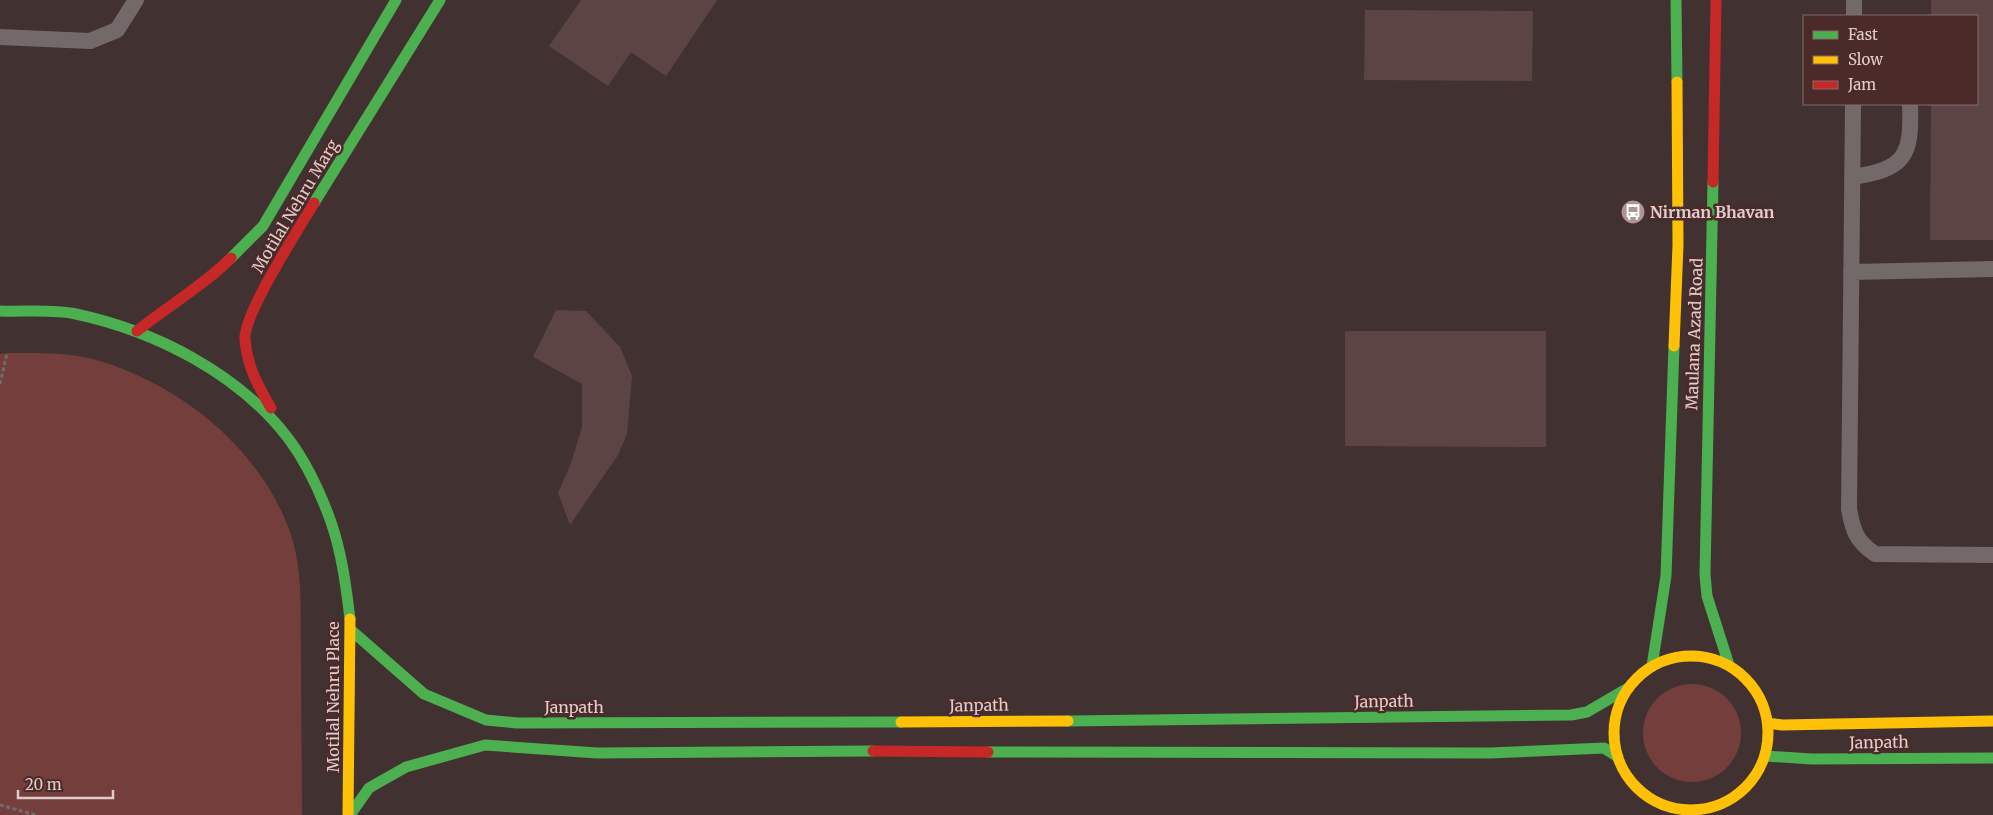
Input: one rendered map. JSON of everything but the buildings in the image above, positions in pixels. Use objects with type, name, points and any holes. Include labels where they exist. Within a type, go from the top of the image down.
[{"type":"main road","name":"Motilal Nehru Marg","points":[[137,331],[166,307],[215,274],[263,226],[396,0]]},
{"type":"main road","name":"Motilal Nehru Marg","points":[[288,438],[253,378],[244,338],[259,297],[289,244],[440,0]]},
{"type":"main road","name":"Maulana Azad Road","points":[[1652,666],[1666,576],[1676,313],[1678,245],[1676,0]]},
{"type":"main road","name":"Maulana Azad Road","points":[[1716,0],[1712,274],[1705,492],[1705,575],[1707,596],[1728,665]]},
{"type":"main road","name":"Motilal Nehru Place","points":[[0,311],[74,314],[137,331],[193,357],[244,393],[288,438],[307,468],[331,522],[344,569],[352,630],[349,815]]},
{"type":"main road","name":"Janpath","points":[[352,630],[424,694],[486,720],[517,723],[962,722],[1571,715],[1587,712],[1628,688]]},
{"type":"main road","points":[[1637,800],[1634,785],[1618,757],[1614,739],[1615,721],[1620,704],[1628,688],[1652,666],[1670,658],[1690,655],[1710,657],[1728,665],[1755,689],[1768,723],[1765,756],[1754,778],[1736,796],[1725,815]]},
{"type":"main road","name":"Janpath","points":[[1768,723],[1782,725],[1993,721]]},
{"type":"main road","points":[[349,815],[369,788],[406,767],[485,744],[597,753],[793,751],[1298,754],[1490,752],[1604,748],[1618,757]]},
{"type":"main road","name":"Janpath","points":[[1765,756],[1812,759],[1993,758]]},
{"type":"main road","points":[[1634,785],[1649,798],[1665,806],[1683,810],[1702,810],[1720,805],[1736,796]]},
{"type":"lane","points":[[0,37],[90,41],[117,30],[136,0]]},
{"type":"lane","points":[[1854,0],[1854,15]]},
{"type":"lane","points":[[1853,105],[1849,509],[1852,528],[1861,544],[1875,554],[1993,555]]},
{"type":"lane","points":[[1852,177],[1877,173],[1890,168],[1900,160],[1908,147],[1911,132],[1910,105]]},
{"type":"lane","points":[[1851,272],[1993,269]]},
{"type":"path","points":[[0,384],[7,353]]},
{"type":"path","points":[[0,805],[36,815]]},
{"type":"shaded area","points":[[50,353],[93,359],[155,384],[184,401],[236,445],[257,471],[275,499],[294,544],[299,576],[301,608],[302,815],[0,815],[0,354]]},
{"type":"shaded area","points":[[1692,684],[1711,688],[1726,699],[1737,714],[1741,733],[1737,752],[1726,767],[1711,778],[1692,782],[1673,778],[1658,767],[1647,752],[1643,733],[1647,714],[1658,699],[1673,688]]},
{"type":"traffic: fast","points":[[231,258],[263,226],[396,0]]},
{"type":"traffic: fast","points":[[314,203],[440,0]]},
{"type":"traffic: fast","points":[[1676,0],[1677,82]]},
{"type":"traffic: fast","points":[[1713,182],[1705,575],[1707,596],[1729,665]]},
{"type":"traffic: fast","points":[[0,311],[67,312],[135,331],[193,358],[245,394],[268,415],[288,438],[301,457],[318,489],[331,522],[341,558],[350,619]]},
{"type":"traffic: fast","points":[[1652,666],[1666,576],[1674,346]]},
{"type":"traffic: fast","points":[[352,631],[424,694],[486,720],[517,723],[901,722]]},
{"type":"traffic: fast","points":[[1068,721],[1571,715],[1587,712],[1628,688]]},
{"type":"traffic: fast","points":[[350,815],[369,788],[406,767],[485,745],[597,753],[873,751]]},
{"type":"traffic: fast","points":[[988,752],[1490,753],[1604,748],[1618,757]]},
{"type":"traffic: fast","points":[[1765,756],[1812,759],[1993,758]]},
{"type":"traffic: slow","points":[[1674,346],[1678,245],[1677,82]]},
{"type":"traffic: slow","points":[[348,815],[350,619]]},
{"type":"traffic: slow","points":[[1691,656],[1720,662],[1734,669],[1745,679],[1755,690],[1762,704],[1768,733],[1762,762],[1755,776],[1745,787],[1734,797],[1720,804],[1691,810],[1662,804],[1648,797],[1637,787],[1627,776],[1620,762],[1614,733],[1620,704],[1627,690],[1637,679],[1648,669],[1662,662],[1691,656]]},
{"type":"traffic: slow","points":[[901,722],[1068,721]]},
{"type":"traffic: slow","points":[[1768,723],[1782,725],[1993,721]]},
{"type":"traffic: jam","points":[[1713,182],[1716,0]]},
{"type":"traffic: jam","points":[[271,408],[258,384],[248,358],[245,340],[247,328],[262,292],[314,203]]},
{"type":"traffic: jam","points":[[137,331],[209,278],[231,258]]},
{"type":"traffic: jam","points":[[873,751],[988,752]]},
{"type":"place","name":"Nirman Bhavan","points":[[1633,212]]}]
